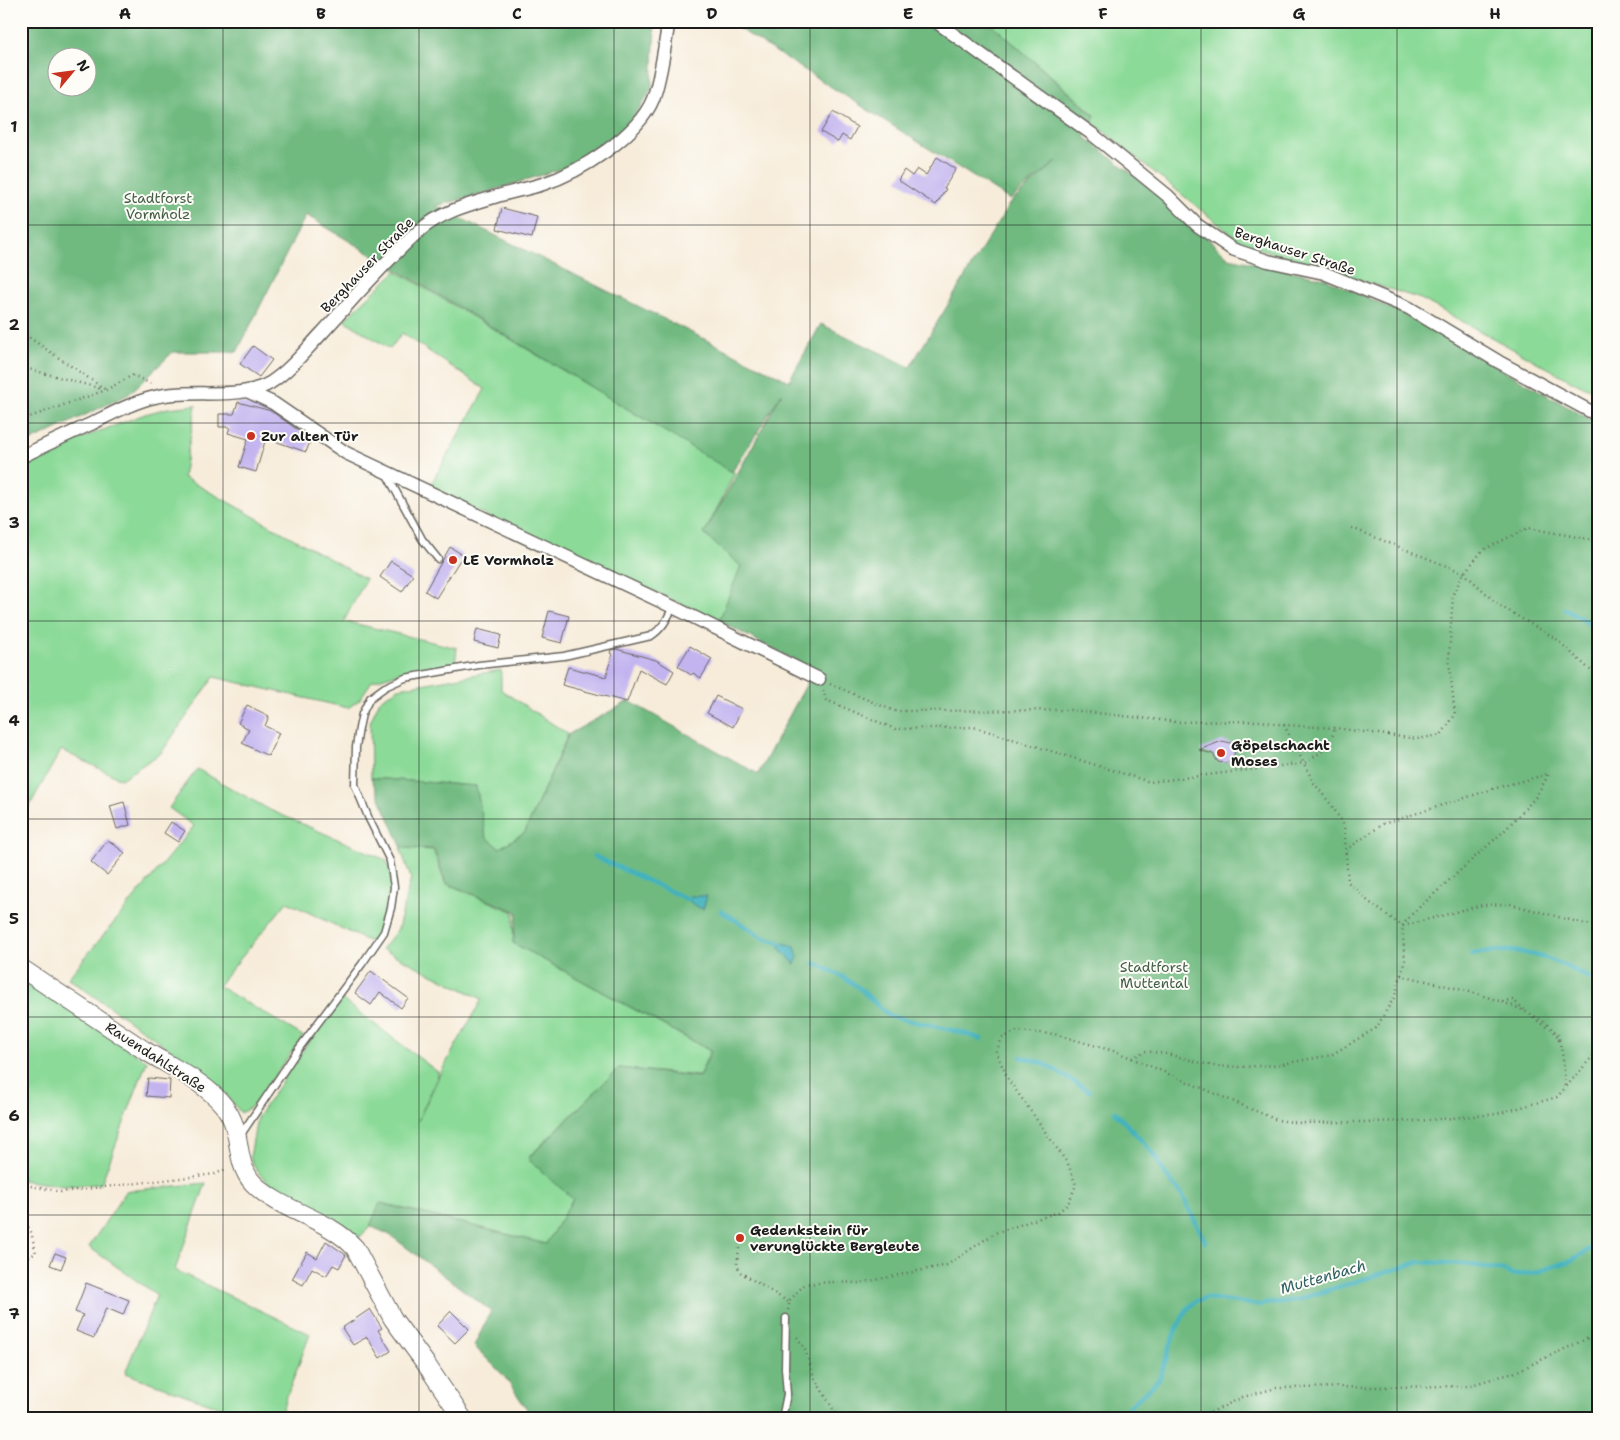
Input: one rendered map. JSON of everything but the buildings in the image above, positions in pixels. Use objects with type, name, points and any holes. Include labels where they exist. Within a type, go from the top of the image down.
[{"type":"street","name":"Berghauser Straße","points":[[21,457],[131,405],[155,397],[173,394],[247,391],[270,383],[306,350],[387,262],[420,230],[448,212],[544,183],[577,169],[601,155],[621,138],[639,121],[652,101],[662,69],[664,42],[669,21]]},
{"type":"street","name":"Berghauser Straße","points":[[935,21],[1092,134],[1168,196],[1197,225],[1232,249],[1268,261],[1324,272],[1408,308],[1499,362],[1599,416]]},
{"type":"street","points":[[247,391],[273,403],[346,453],[673,607],[819,679]]},
{"type":"street","name":"Rauendahlstraße","points":[[21,968],[135,1044],[204,1087],[220,1102],[232,1118],[242,1163],[249,1177],[260,1190],[330,1227],[355,1248],[393,1319],[463,1419]]},
{"type":"lane","points":[[386,472],[422,539],[438,559]]},
{"type":"lane","points":[[238,1139],[297,1051],[384,932],[391,908],[394,887],[390,861],[369,819],[355,785],[356,747],[359,728],[362,714],[370,698],[376,692],[395,682],[420,675],[479,665],[564,656],[651,636],[660,630],[673,607]]},
{"type":"lane","points":[[782,1419],[787,1394],[785,1368],[786,1318]]},
{"type":"path","points":[[21,332],[106,390]]},
{"type":"path","points":[[21,371],[29,369],[106,390]]},
{"type":"path","points":[[21,420],[106,390],[133,375],[157,386],[155,397]]},
{"type":"path","points":[[1352,528],[1464,573],[1500,606],[1554,638],[1599,678]]},
{"type":"path","points":[[819,679],[894,711],[1070,710],[1177,722],[1261,721],[1284,725],[1335,728],[1417,739],[1441,736],[1455,715],[1449,660],[1451,624],[1453,594],[1464,573],[1483,550],[1528,528],[1599,540]]},
{"type":"path","points":[[819,679],[826,700],[895,729],[974,727],[1150,782],[1305,763],[1328,747],[1335,728]]},
{"type":"path","points":[[1284,725],[1314,783],[1344,825],[1348,882],[1369,902],[1402,926]]},
{"type":"path","points":[[1132,1058],[1145,1051],[1167,1054],[1213,1066],[1277,1065],[1331,1055],[1376,1028],[1395,996],[1405,960],[1402,926],[1413,913],[1505,830],[1535,798],[1549,774],[1496,788],[1384,824],[1346,850]]},
{"type":"path","points":[[1402,926],[1482,904],[1510,904],[1585,924],[1599,925]]},
{"type":"path","points":[[1401,974],[1510,1004],[1545,1023],[1558,1036],[1563,1057],[1565,1087]]},
{"type":"path","points":[[839,1419],[815,1379],[804,1347],[786,1318],[790,1300],[805,1284],[831,1282],[860,1283],[947,1264],[995,1232],[1058,1212],[1068,1204],[1076,1184],[1068,1164],[1008,1079],[996,1052],[1002,1038],[1017,1031],[1054,1034],[1132,1058],[1277,1120],[1300,1123],[1417,1121],[1497,1114],[1557,1097],[1593,1056],[1599,987]]},
{"type":"path","points":[[21,1184],[61,1192],[215,1174],[242,1163]]},
{"type":"path","points":[[21,1214],[31,1232],[36,1253],[21,1261]]},
{"type":"path","points":[[740,1240],[737,1264],[740,1272],[790,1303]]},
{"type":"path","points":[[1197,1419],[1243,1397],[1276,1388],[1467,1386],[1513,1373],[1599,1333]]},
{"type":"green space","name":"Stadtforst Muttental","points":[[21,21],[655,21],[652,88],[631,122],[577,162],[564,168],[436,206],[789,381],[821,324],[910,367],[1010,203],[1057,161],[1010,200],[727,21],[988,21],[1095,116],[1085,137],[1164,199],[1229,258],[1324,278],[1406,315],[1599,423],[1599,1419],[534,1419],[504,1376],[474,1346],[491,1311],[390,1235],[370,1226],[380,1203],[546,1244],[573,1199],[528,1159],[619,1068],[699,1077],[711,1051],[513,943],[517,912],[446,883],[434,849],[402,848],[371,778],[476,786],[486,837],[500,848],[525,832],[569,734],[629,701],[758,774],[814,670],[719,621],[741,566],[704,534],[782,393],[732,472],[306,215],[237,352],[173,352],[129,394],[21,446]]},
{"type":"green space","points":[[988,21],[1599,21],[1599,392],[1579,385],[1421,299],[1242,243],[1092,122],[1095,115]]},
{"type":"green space","points":[[396,271],[735,473],[704,534],[741,566],[719,621],[428,489],[485,389],[402,333],[390,349],[344,320]]},
{"type":"green space","points":[[196,405],[183,477],[366,579],[344,621],[457,648],[455,665],[401,672],[372,681],[359,700],[348,708],[214,677],[161,753],[121,779],[61,750],[21,821],[21,464],[56,448],[145,414],[168,408]]},
{"type":"green space","points":[[501,670],[501,690],[568,734],[525,832],[500,848],[486,837],[476,786],[371,778],[370,722],[380,700],[399,688]]},
{"type":"green space","points":[[197,769],[270,810],[386,860],[396,881],[374,944],[287,902],[218,986],[303,1036],[254,1105],[241,1113],[221,1089],[197,1068],[68,978],[194,826],[169,808]]},
{"type":"green space","points":[[400,848],[433,850],[445,883],[514,912],[513,943],[710,1051],[699,1076],[619,1068],[528,1158],[573,1199],[546,1244],[381,1203],[370,1226],[360,1237],[335,1219],[274,1187],[255,1168],[250,1157],[257,1118],[339,997],[439,1073],[418,1121],[441,1072],[482,999],[382,949],[398,929],[411,878]]},
{"type":"green space","points":[[21,978],[147,1061],[101,1184],[64,1186],[21,1180]]},
{"type":"green space","points":[[206,1183],[175,1270],[310,1334],[280,1415],[289,1419],[252,1419],[125,1373],[157,1295],[89,1247],[126,1191]]},
{"type":"water","points":[[691,896],[707,896],[703,909],[687,899]]},
{"type":"water","points":[[780,943],[795,947],[798,957],[795,964],[780,948]]},
{"type":"waterway","points":[[1565,609],[1599,629]]},
{"type":"waterway","points":[[594,856],[687,899]]},
{"type":"waterway","points":[[721,911],[764,938],[780,943]]},
{"type":"waterway","points":[[1471,954],[1503,951],[1526,953],[1569,967],[1589,978]]},
{"type":"waterway","points":[[815,963],[858,987],[889,1016],[960,1032],[981,1039]]},
{"type":"waterway","points":[[1021,1057],[1043,1063],[1089,1091]]},
{"type":"waterway","points":[[1115,1112],[1152,1152],[1167,1177],[1181,1193],[1206,1243]]},
{"type":"waterway","name":"Muttenbach","points":[[1110,1419],[1124,1411],[1159,1380],[1175,1332],[1187,1309],[1196,1301],[1207,1298],[1258,1305],[1296,1300],[1419,1262],[1466,1264],[1505,1271],[1512,1275],[1534,1273],[1570,1261],[1599,1244]]},
{"type":"place","name":"Zur alten Tür","points":[[251,436]]},
{"type":"place","name":"LE Vormholz","points":[[453,560]]},
{"type":"place","name":"Göpelschacht Moses","points":[[1221,753]]},
{"type":"place","name":"Gedenkstein für verunglückte Bergleute","points":[[740,1238]]},
{"type":"park label","name":"Stadtforst Vormholz","points":[[158,206]]}]
